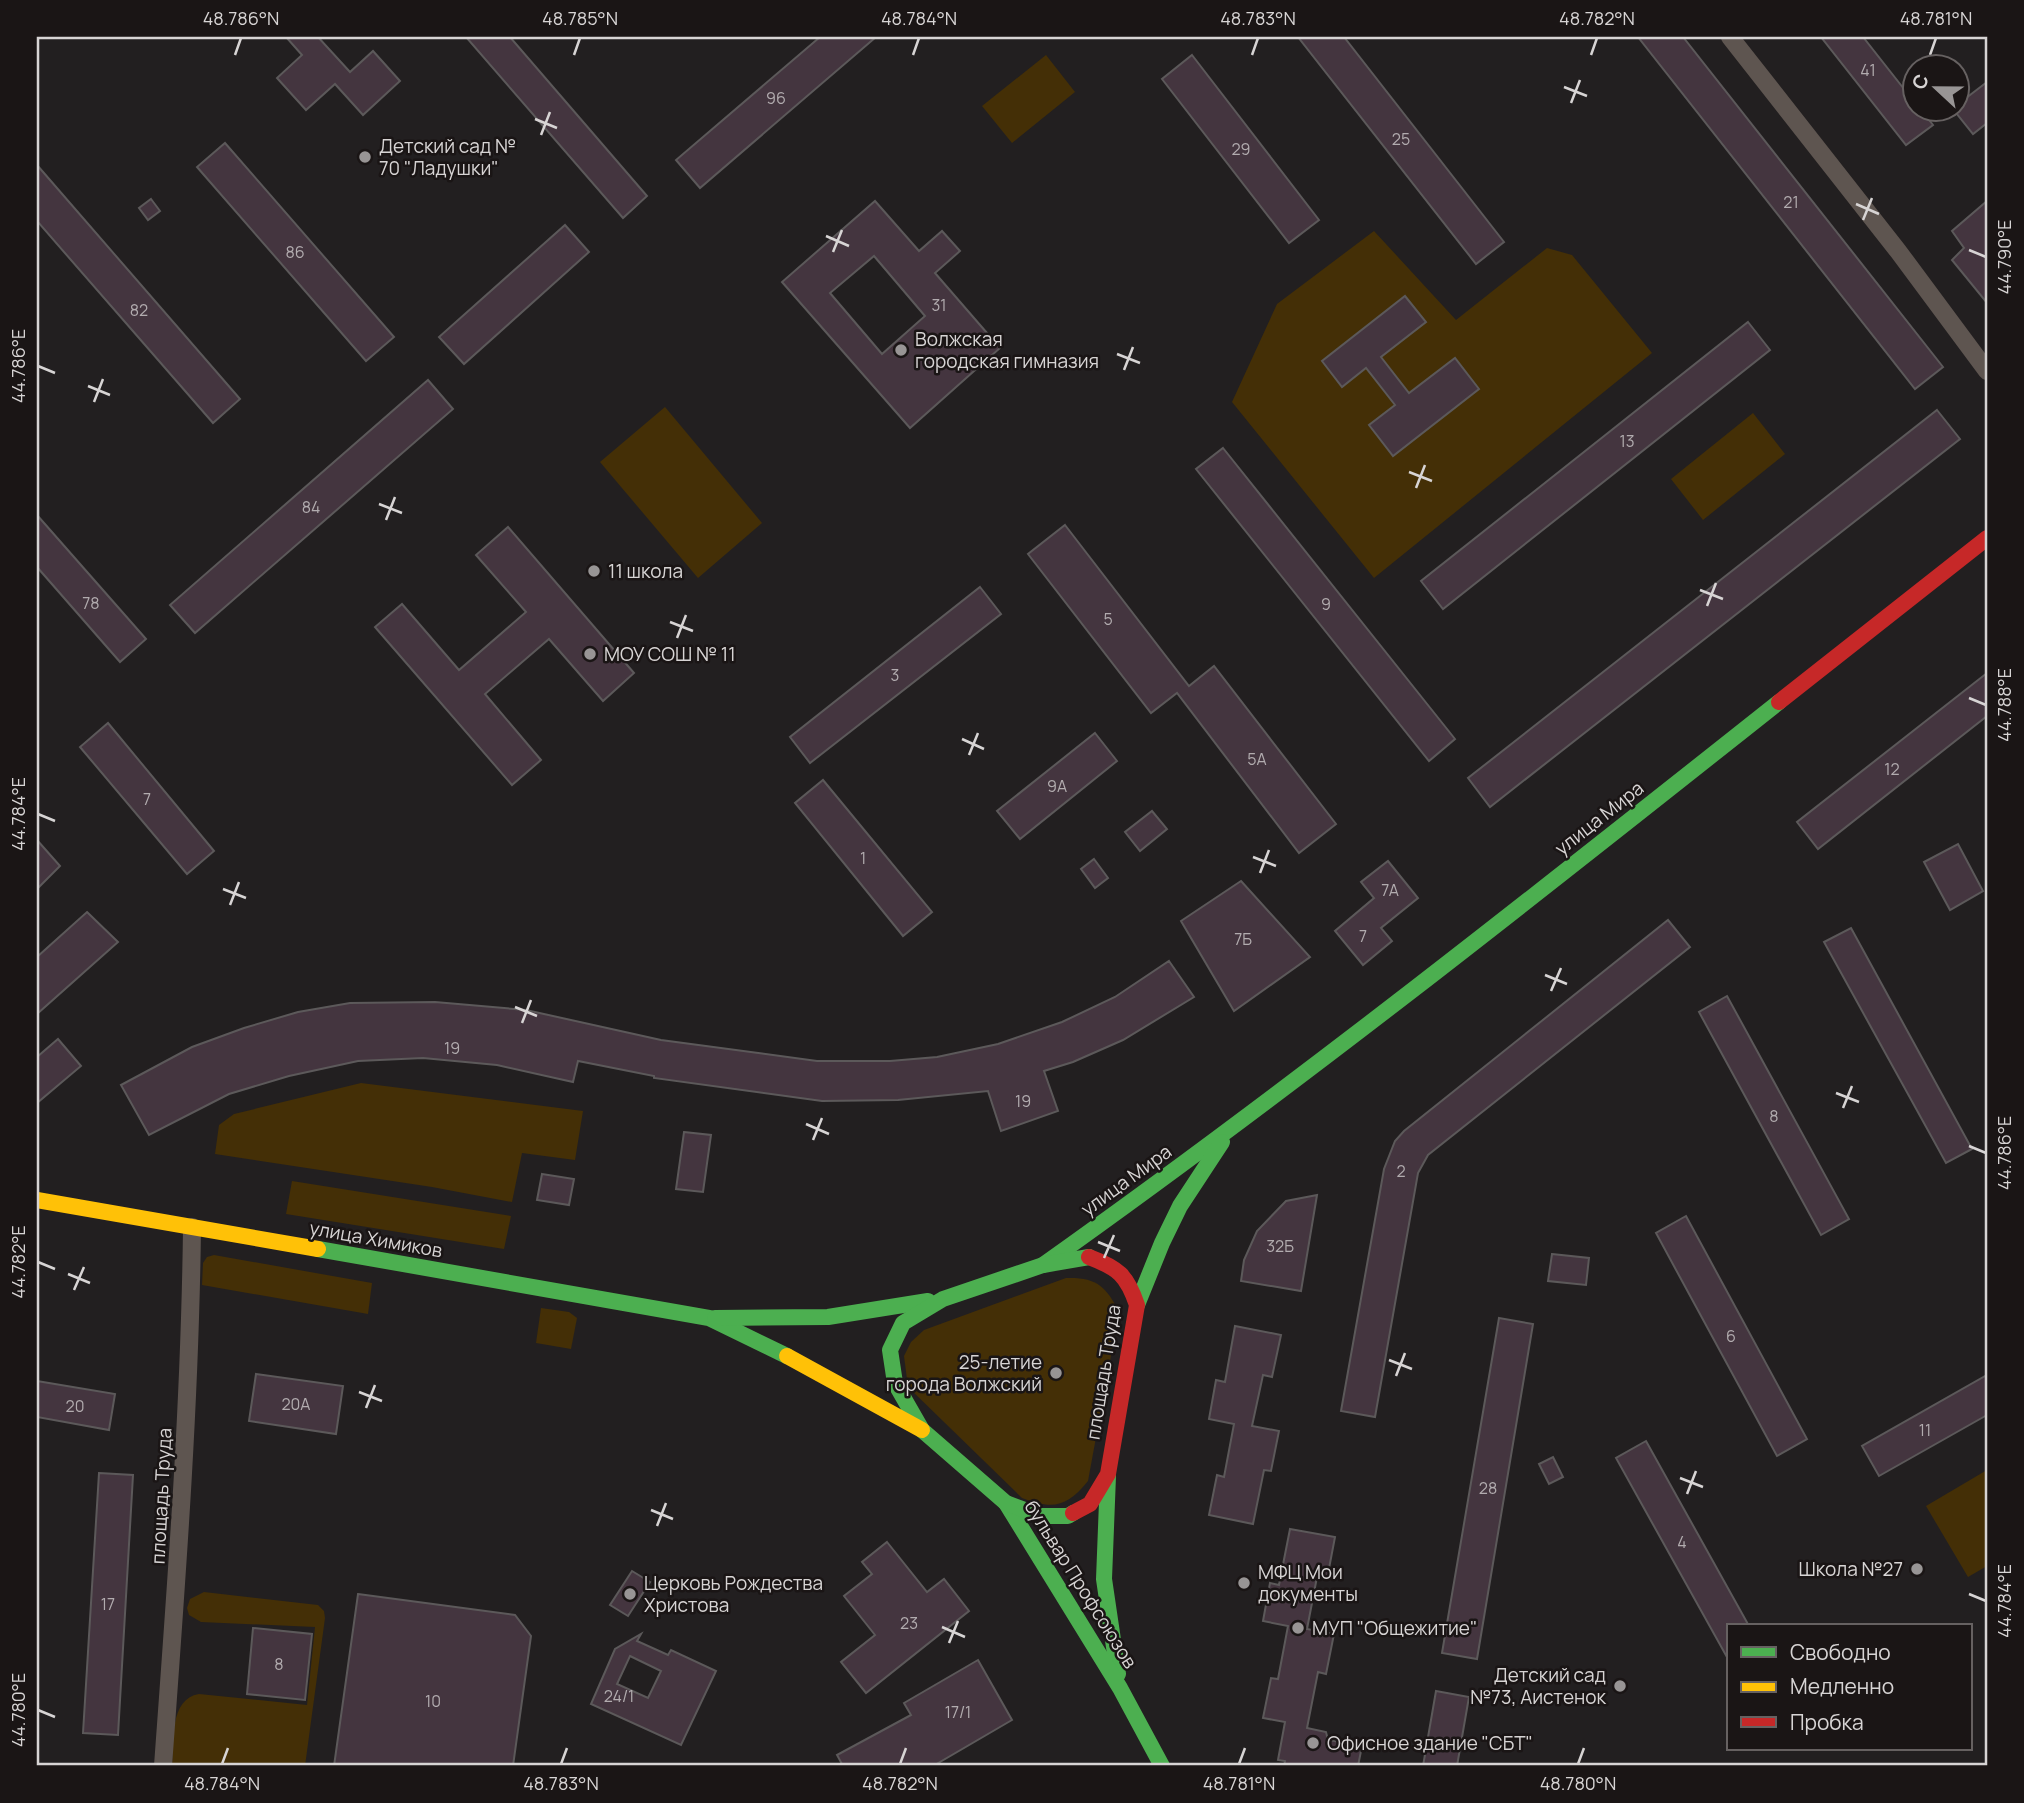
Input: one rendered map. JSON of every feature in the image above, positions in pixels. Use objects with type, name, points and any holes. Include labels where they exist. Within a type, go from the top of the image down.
[{"type":"street","points":[[1730,37],[1898,251],[1987,371]]},
{"type":"street","name":"улица Мира","points":[[1043,1265],[1232,1128],[1440,970],[1987,538]]},
{"type":"street","name":"улица Мира","points":[[1138,1304],[1180,1206],[1232,1128]]},
{"type":"street","name":"улица Химиков","points":[[37,1200],[709,1318],[828,1317],[943,1299]]},
{"type":"street","name":"площадь Труда","points":[[163,1766],[178,1574],[192,1227]]},
{"type":"street","name":"площадь Труда","points":[[1089,1257],[1117,1268],[1131,1285],[1138,1304],[1108,1474],[1090,1504],[1068,1516],[1041,1516],[1006,1503],[922,1430],[895,1383],[890,1350],[903,1322],[943,1299],[1043,1265],[1089,1257]]},
{"type":"street","name":"улица Химиков","points":[[709,1318],[798,1361],[922,1430]]},
{"type":"street","name":"бульвар Профсоюзов","points":[[1108,1474],[1104,1579],[1120,1688]]},
{"type":"street","name":"бульвар Профсоюзов","points":[[1006,1503],[1120,1688],[1162,1766]]},
{"type":"shaded area","points":[[1046,55],[1075,92],[1012,143],[982,106]]},
{"type":"shaded area","points":[[1374,231],[1456,320],[1547,248],[1572,255],[1652,353],[1374,578],[1232,402],[1277,304]]},
{"type":"shaded area","points":[[665,407],[762,523],[698,578],[600,462]]},
{"type":"shaded area","points":[[1753,413],[1785,454],[1703,520],[1671,479]]},
{"type":"shaded area","points":[[361,1083],[583,1111],[575,1160],[522,1153],[512,1202],[215,1154],[219,1125],[234,1114]]},
{"type":"shaded area","points":[[292,1181],[511,1216],[504,1249],[286,1214]]},
{"type":"shaded area","points":[[214,1255],[372,1283],[368,1314],[202,1285],[203,1263],[207,1257]]},
{"type":"shaded area","points":[[1066,1278],[1093,1281],[1104,1290],[1119,1312],[1088,1481],[1066,1501],[1051,1505],[1022,1498],[908,1387],[904,1356],[911,1342],[924,1330]]},
{"type":"shaded area","points":[[541,1308],[569,1312],[577,1318],[571,1349],[536,1343]]},
{"type":"shaded area","points":[[1987,1470],[1987,1566],[1968,1577],[1926,1506]]},
{"type":"shaded area","points":[[204,1592],[318,1605],[324,1611],[305,1766],[172,1766],[175,1723],[182,1704],[189,1698],[199,1694],[307,1705],[315,1627],[201,1622],[189,1615],[187,1608],[190,1599]]},
{"type":"building","points":[[286,37],[318,37],[350,72],[373,51],[400,81],[363,115],[335,84],[306,110],[277,78],[302,55]]},
{"type":"building","points":[[466,37],[510,37],[647,196],[623,218]]},
{"type":"building","points":[[820,37],[876,37],[700,188],[676,160]]},
{"type":"building","points":[[1298,37],[1344,37],[1504,242],[1476,264]]},
{"type":"building","points":[[1638,37],[1683,37],[1943,367],[1915,389]]},
{"type":"building","points":[[1821,37],[1863,37],[1902,86],[1902,122],[1931,122],[1933,125],[1906,145]]},
{"type":"building","points":[[1192,55],[1319,220],[1289,243],[1162,79]]},
{"type":"building","points":[[1987,82],[1987,123],[1973,134],[1963,122],[1972,122],[1972,94]]},
{"type":"building","points":[[225,143],[394,337],[366,361],[197,167]]},
{"type":"building","points":[[37,165],[240,399],[213,423],[37,221]]},
{"type":"building","points":[[151,199],[160,211],[148,220],[139,208]]},
{"type":"building","points":[[875,201],[919,251],[942,231],[960,251],[935,273],[1000,348],[910,428],[782,282]],"holes":[[[874,256],[925,316],[882,354],[830,293]]]},
{"type":"building","points":[[1987,201],[1987,303],[1952,260],[1964,248],[1952,231]]},
{"type":"building","points":[[565,225],[589,252],[464,364],[439,337]]},
{"type":"building","points":[[1405,296],[1426,322],[1381,357],[1409,393],[1455,358],[1479,389],[1393,456],[1369,425],[1395,405],[1366,368],[1342,387],[1322,361]]},
{"type":"building","points":[[1748,322],[1770,350],[1443,609],[1421,581]]},
{"type":"building","points":[[428,380],[453,409],[195,633],[170,605]]},
{"type":"building","points":[[1937,410],[1960,439],[1490,807],[1468,778]]},
{"type":"building","points":[[1223,448],[1455,739],[1429,761],[1196,469]]},
{"type":"building","points":[[37,515],[146,639],[120,662],[37,567]]},
{"type":"building","points":[[1065,525],[1189,686],[1214,666],[1336,824],[1299,853],[1177,693],[1151,713],[1028,554]]},
{"type":"building","name":"МОУ СОШ № 11","points":[[508,527],[634,673],[603,701],[549,639],[485,694],[541,760],[512,785],[375,627],[402,604],[459,670],[526,612],[476,555]]},
{"type":"building","points":[[980,587],[1001,614],[810,763],[790,737]]},
{"type":"building","points":[[1987,673],[1987,716],[1818,849],[1797,822]]},
{"type":"building","points":[[108,723],[214,851],[187,874],[80,747]]},
{"type":"building","points":[[1095,733],[1117,761],[1020,839],[997,811]]},
{"type":"building","points":[[823,780],[932,912],[903,936],[795,803]]},
{"type":"building","points":[[1152,811],[1167,829],[1140,851],[1125,832]]},
{"type":"building","points":[[37,840],[60,866],[37,889]]},
{"type":"building","points":[[1958,844],[1983,891],[1950,910],[1924,862]]},
{"type":"building","points":[[1094,859],[1108,878],[1095,888],[1081,869]]},
{"type":"building","points":[[1388,861],[1418,898],[1381,928],[1392,941],[1363,965],[1335,931],[1374,898],[1361,882]]},
{"type":"building","points":[[1241,881],[1310,957],[1234,1011],[1181,921]]},
{"type":"building","points":[[87,912],[118,942],[37,1014],[37,957]]},
{"type":"building","points":[[1668,920],[1690,947],[1428,1155],[1418,1173],[1375,1417],[1341,1411],[1384,1169],[1395,1141],[1404,1131]]},
{"type":"building","points":[[1851,928],[1972,1149],[1946,1163],[1824,942]]},
{"type":"building","points":[[1169,961],[1194,997],[1123,1040],[1073,1062],[1044,1071],[1058,1111],[1001,1131],[988,1091],[898,1100],[822,1101],[654,1078],[578,1061],[573,1082],[497,1065],[423,1058],[358,1061],[289,1076],[229,1094],[149,1135],[121,1085],[192,1047],[244,1028],[298,1012],[350,1003],[435,1002],[526,1010],[661,1040],[817,1061],[890,1061],[937,1057],[998,1044],[1062,1022],[1115,997]]},
{"type":"building","points":[[1727,996],[1849,1219],[1821,1235],[1699,1012]]},
{"type":"building","points":[[58,1039],[81,1066],[37,1103],[37,1057]]},
{"type":"building","points":[[684,1132],[711,1135],[703,1192],[676,1189]]},
{"type":"building","points":[[542,1174],[574,1179],[569,1205],[537,1200]]},
{"type":"building","points":[[1317,1195],[1301,1291],[1241,1281],[1244,1260],[1257,1231],[1286,1201]]},
{"type":"building","points":[[1686,1216],[1807,1439],[1777,1456],[1656,1233]]},
{"type":"building","points":[[1552,1254],[1589,1258],[1586,1285],[1548,1281]]},
{"type":"building","points":[[1499,1318],[1533,1324],[1477,1659],[1442,1653]]},
{"type":"building","points":[[1235,1326],[1281,1335],[1272,1377],[1263,1375],[1252,1426],[1279,1431],[1271,1471],[1264,1470],[1253,1524],[1209,1515],[1217,1475],[1224,1477],[1234,1424],[1209,1419],[1216,1380],[1225,1382]]},
{"type":"building","points":[[256,1374],[343,1386],[336,1434],[249,1421]]},
{"type":"building","points":[[1987,1375],[1987,1415],[1879,1476],[1862,1446]]},
{"type":"building","points":[[37,1381],[115,1394],[109,1430],[37,1417]]},
{"type":"building","points":[[1646,1441],[1748,1624],[1727,1624],[1727,1657],[1616,1458]]},
{"type":"building","points":[[1553,1457],[1563,1477],[1549,1484],[1539,1464]]},
{"type":"building","points":[[99,1473],[133,1475],[118,1735],[83,1733]]},
{"type":"building","name":"МУП \"Общежитие\"","points":[[1290,1529],[1335,1537],[1327,1579],[1317,1577],[1307,1629],[1334,1634],[1326,1674],[1318,1672],[1307,1728],[1326,1732],[1328,1740],[1362,1746],[1358,1766],[1284,1766],[1285,1761],[1278,1760],[1285,1722],[1263,1718],[1271,1678],[1278,1679],[1288,1626],[1263,1621],[1270,1583],[1279,1585]]},
{"type":"building","points":[[887,1542],[927,1592],[944,1579],[969,1611],[866,1693],[841,1662],[875,1635],[844,1596],[872,1574],[862,1562]]},
{"type":"building","name":"Церковь Рождества Христова","points":[[632,1571],[650,1582],[628,1616],[610,1605]]},
{"type":"building","points":[[358,1594],[515,1615],[531,1636],[513,1766],[334,1766]]},
{"type":"building","points":[[253,1628],[312,1634],[305,1700],[247,1694]]},
{"type":"building","points":[[641,1634],[637,1641],[668,1655],[671,1650],[716,1671],[681,1745],[591,1704],[615,1649]],"holes":[[[630,1656],[661,1671],[648,1698],[617,1684]]]},
{"type":"building","points":[[978,1660],[1012,1720],[933,1766],[843,1766],[837,1755],[911,1715],[904,1703]]},
{"type":"building","points":[[1436,1691],[1469,1697],[1457,1766],[1423,1766]]},
{"type":"traffic: fast","points":[[1043,1265],[1323,1059],[1779,702]]},
{"type":"traffic: fast","points":[[1137,1305],[1180,1206],[1222,1142]]},
{"type":"traffic: fast","points":[[318,1249],[709,1318],[787,1356]]},
{"type":"traffic: fast","points":[[1073,1513],[1068,1516],[1041,1516],[1006,1503],[922,1430],[895,1383],[890,1350],[903,1323],[943,1299],[1043,1265],[1089,1257]]},
{"type":"traffic: fast","points":[[715,1318],[828,1317],[928,1301]]},
{"type":"traffic: fast","points":[[1108,1476],[1104,1579],[1118,1674]]},
{"type":"traffic: fast","points":[[1006,1503],[1120,1688],[1162,1766]]},
{"type":"traffic: slow","points":[[37,1200],[318,1249]]},
{"type":"traffic: slow","points":[[787,1356],[922,1430]]},
{"type":"traffic: jam","points":[[1779,702],[1987,538]]},
{"type":"traffic: jam","points":[[1073,1513],[1090,1504],[1108,1474],[1137,1305],[1129,1286],[1120,1274],[1089,1257]]},
{"type":"place","name":"Детский сад № 70 \"Ладушки\"","points":[[365,157]]},
{"type":"place","name":"Волжская городская гимназия","points":[[901,350]]},
{"type":"place","name":"11 школа","points":[[594,571]]},
{"type":"place","name":"МОУ СОШ № 11","points":[[590,654]]},
{"type":"place","name":"25-летие города Волжский","points":[[1056,1373]]},
{"type":"place","name":"Школа №27","points":[[1917,1569]]},
{"type":"place","name":"МФЦ Мои документы","points":[[1244,1583]]},
{"type":"place","name":"Церковь Рождества Христова","points":[[630,1594]]},
{"type":"place","name":"МУП \"Общежитие\"","points":[[1298,1628]]},
{"type":"place","name":"Детский сад №73, Аистенок","points":[[1620,1686]]},
{"type":"place","name":"Офисное здание \"СБТ\"","points":[[1313,1743]]}]
